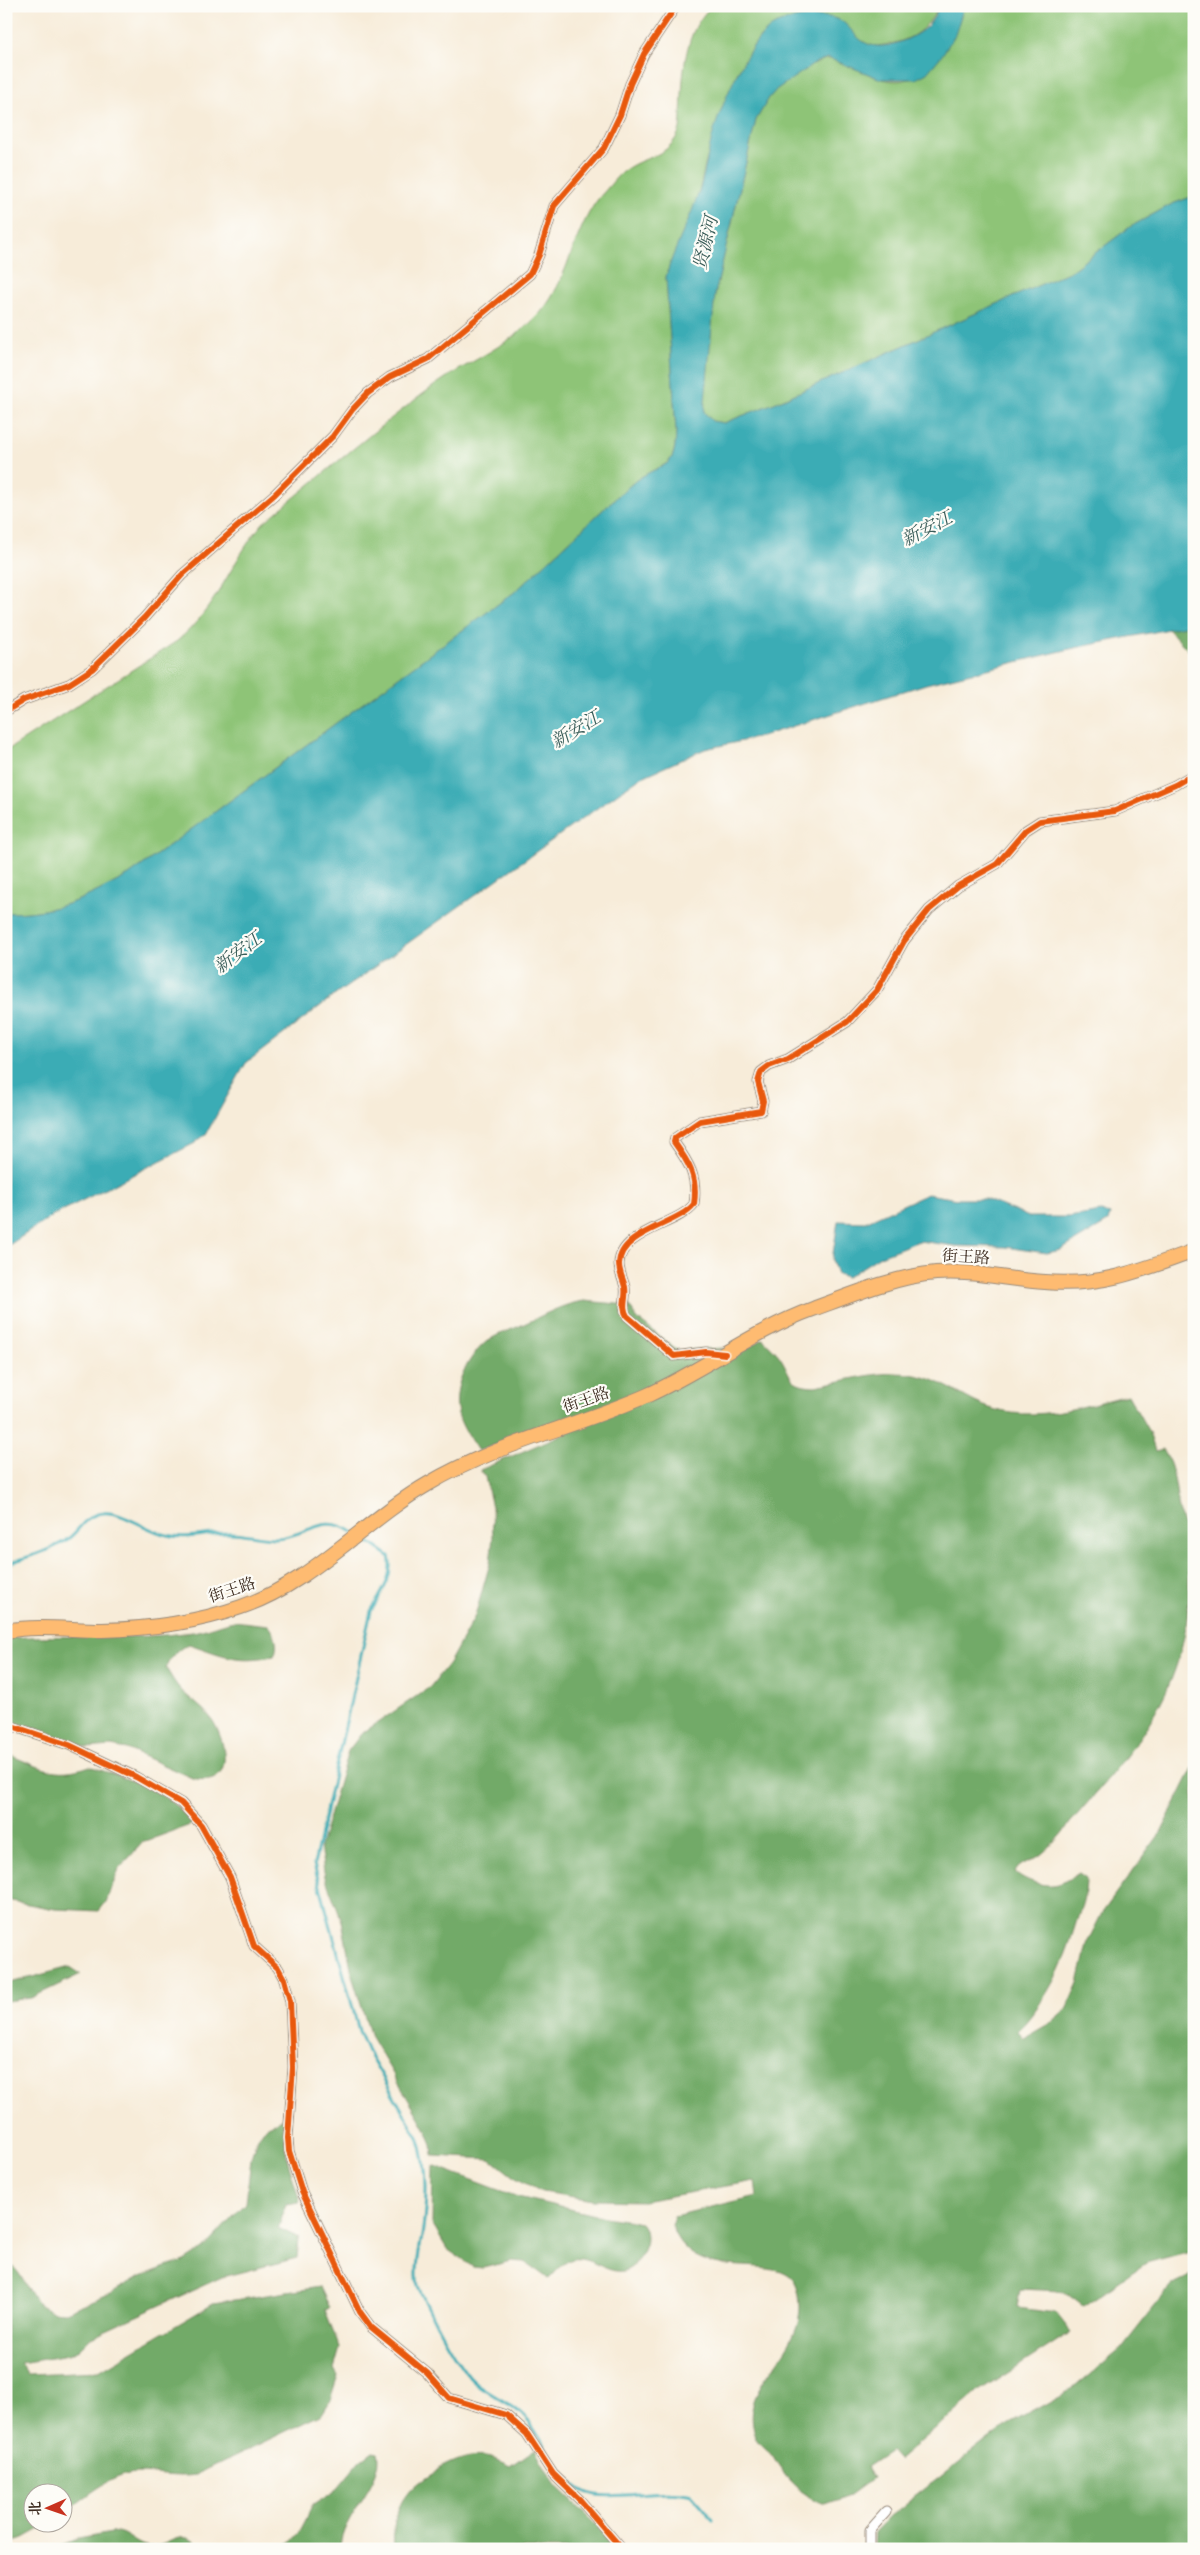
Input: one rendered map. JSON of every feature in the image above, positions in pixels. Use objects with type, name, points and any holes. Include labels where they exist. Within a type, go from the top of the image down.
[{"type":"main road","name":"街王路","points":[[6,1631],[32,1628],[101,1630],[150,1626],[222,1613],[260,1600],[292,1582],[411,1495],[440,1477],[507,1447],[629,1403],[669,1385],[774,1326],[811,1310],[919,1275],[956,1272],[1047,1283],[1097,1282],[1112,1280],[1194,1251]]},
{"type":"street","points":[[6,711],[24,700],[69,684],[92,669],[144,618],[182,575],[234,532],[282,488],[333,436],[352,410],[368,393],[390,377],[428,359],[530,274],[539,255],[554,206],[604,148],[620,115],[630,84],[644,54],[676,6]]},
{"type":"street","points":[[725,1354],[706,1352],[674,1356],[627,1316],[624,1310],[625,1290],[619,1263],[624,1250],[643,1232],[672,1219],[694,1204],[696,1190],[694,1173],[674,1142],[675,1138],[700,1120],[761,1111],[763,1102],[758,1078],[761,1072],[769,1066],[788,1059],[847,1022],[877,990],[904,941],[930,910],[958,886],[996,864],[1031,826],[1040,821],[1115,812],[1175,785],[1194,774]]},
{"type":"street","points":[[6,1724],[69,1745],[136,1777],[181,1803],[201,1825],[230,1877],[254,1946],[278,1968],[284,1979],[290,2001],[293,2066],[288,2138],[289,2151],[302,2192],[360,2312],[371,2327],[427,2373],[449,2398],[500,2412],[520,2427],[533,2441],[553,2474],[586,2506],[622,2549]]},
{"type":"street","points":[[870,2549],[870,2530],[886,2512]]},
{"type":"green space","points":[[712,6],[840,6],[850,8],[856,6],[939,6],[930,21],[919,32],[898,42],[879,46],[869,45],[858,39],[843,22],[763,34],[737,73],[723,106],[713,137],[697,199],[666,277],[676,431],[672,458],[664,465],[638,479],[621,493],[516,591],[129,875],[70,903],[41,910],[6,913],[6,751],[177,641],[204,613],[263,523],[413,401],[448,376],[517,334],[541,312],[559,283],[586,219],[604,192],[623,172],[633,165],[664,151],[675,139],[680,129],[683,80],[688,47],[693,32],[701,18]]},
{"type":"green space","points":[[964,6],[1194,6],[1194,196],[1172,204],[1130,227],[1071,271],[777,402],[724,423],[712,421],[704,412],[704,400],[715,294],[756,120],[765,103],[774,92],[803,70],[825,59],[842,62],[879,78],[896,81],[911,78],[924,72],[945,49],[953,35]]},
{"type":"green space","points":[[1194,624],[1194,650],[1189,651],[1168,629]]},
{"type":"green space","points":[[584,1301],[629,1305],[637,1319],[678,1350],[724,1348],[647,1389],[607,1406],[478,1451],[462,1424],[457,1404],[459,1384],[472,1357],[486,1342],[494,1337],[561,1307]]},
{"type":"green space","points":[[763,1339],[784,1363],[792,1378],[799,1384],[815,1386],[886,1373],[909,1374],[936,1381],[975,1402],[994,1409],[1032,1414],[1071,1409],[1128,1395],[1149,1432],[1155,1451],[1163,1449],[1167,1457],[1190,1553],[1187,1619],[1180,1653],[1169,1685],[1155,1714],[1117,1768],[1056,1841],[1039,1856],[1023,1864],[1015,1872],[1043,1885],[1056,1885],[1079,1873],[1086,1878],[1083,1901],[1066,1954],[1047,1993],[1018,2031],[1024,2038],[1052,2022],[1066,2010],[1078,1983],[1088,1941],[1102,1913],[1159,1835],[1194,1766],[1194,2250],[1146,2263],[1083,2306],[1063,2291],[1020,2289],[1017,2308],[1056,2313],[1071,2332],[977,2393],[898,2460],[890,2451],[866,2467],[873,2478],[850,2495],[825,2504],[808,2496],[788,2479],[771,2454],[757,2441],[751,2415],[755,2397],[795,2332],[800,2313],[798,2291],[790,2277],[777,2270],[719,2264],[699,2258],[683,2246],[671,2225],[674,2216],[757,2196],[755,2181],[643,2201],[593,2200],[542,2192],[514,2177],[491,2159],[433,2156],[432,2144],[424,2126],[371,2037],[353,1979],[342,1921],[325,1877],[320,1847],[348,1751],[361,1734],[430,1687],[449,1663],[475,1616],[490,1563],[493,1537],[492,1507],[485,1477],[480,1470],[701,1374]]},
{"type":"green space","points":[[234,1621],[268,1625],[276,1640],[274,1656],[250,1659],[231,1657],[189,1644],[175,1654],[166,1668],[173,1680],[186,1695],[210,1717],[218,1731],[222,1742],[224,1763],[221,1771],[215,1777],[206,1779],[192,1778],[127,1749],[111,1746],[87,1748],[6,1722],[6,1638],[170,1635],[198,1631]]},
{"type":"green space","points":[[6,1754],[56,1771],[77,1770],[90,1766],[133,1781],[171,1802],[193,1824],[143,1842],[119,1869],[106,1902],[99,1911],[55,1909],[6,1900]]},
{"type":"green space","points":[[70,1967],[81,1974],[31,1998],[6,2001],[6,1984]]},
{"type":"green space","points":[[284,2118],[287,2158],[300,2202],[287,2204],[278,2228],[299,2238],[297,2258],[222,2277],[91,2337],[77,2351],[69,2355],[20,2363],[28,2374],[99,2371],[214,2303],[320,2287],[330,2308],[325,2310],[340,2348],[334,2369],[338,2376],[330,2401],[322,2414],[195,2475],[127,2474],[107,2482],[72,2507],[72,2482],[22,2482],[22,2532],[35,2532],[24,2538],[6,2543],[6,2262],[20,2275],[29,2292],[42,2306],[51,2310],[65,2312],[111,2293],[141,2276],[184,2261],[203,2249],[246,2203],[251,2158],[256,2141],[265,2127]]},
{"type":"green space","points":[[433,2165],[518,2197],[599,2216],[641,2223],[646,2233],[645,2245],[637,2260],[629,2269],[620,2271],[611,2270],[582,2259],[573,2259],[563,2264],[549,2279],[525,2262],[511,2261],[483,2268],[473,2267],[447,2249],[432,2224]]},
{"type":"green space","points":[[1194,2275],[1194,2549],[873,2549],[874,2532],[890,2516],[1004,2427],[1076,2387],[1121,2349],[1171,2286]]},
{"type":"green space","points":[[535,2449],[554,2484],[597,2525],[614,2549],[394,2549],[395,2521],[398,2510],[410,2491],[429,2475],[459,2460],[476,2456],[492,2458],[511,2466]]},
{"type":"green space","points":[[373,2451],[378,2452],[379,2463],[369,2487],[347,2524],[340,2549],[284,2549],[299,2532],[313,2505],[335,2491],[361,2460]]},
{"type":"green space","points":[[117,2532],[145,2546],[153,2547],[180,2538],[187,2538],[194,2541],[202,2549],[51,2549],[78,2539]]},
{"type":"water","points":[[939,6],[964,6],[955,35],[927,73],[916,79],[881,79],[828,58],[817,62],[777,89],[769,98],[756,120],[715,294],[704,412],[712,421],[724,423],[777,402],[1071,271],[1130,227],[1172,204],[1194,196],[1194,624],[1070,649],[926,684],[756,738],[705,749],[638,779],[331,998],[246,1063],[206,1134],[195,1143],[54,1215],[6,1247],[6,913],[41,910],[70,903],[129,875],[516,591],[621,493],[638,479],[668,462],[674,452],[676,431],[666,277],[672,257],[699,191],[718,118],[737,73],[754,45],[764,34],[773,26],[789,20],[808,16],[836,19],[843,22],[864,42],[875,46],[882,46],[898,43],[920,32],[932,21]]},
{"type":"water","points":[[927,1194],[958,1199],[985,1199],[1029,1217],[1069,1217],[1101,1212],[1110,1214],[1108,1222],[1061,1250],[1047,1253],[1004,1247],[956,1246],[919,1241],[880,1256],[847,1277],[837,1274],[832,1260],[838,1221],[865,1222]]},
{"type":"waterway","points":[[6,1567],[9,1563],[58,1545],[70,1537],[86,1520],[96,1514],[103,1513],[118,1515],[159,1533],[175,1536],[190,1537],[233,1533],[276,1538],[287,1537],[315,1527],[333,1524],[354,1533]]},
{"type":"waterway","points":[[360,1536],[389,1556],[390,1571],[386,1585],[371,1611],[314,1864],[359,2031],[368,2052],[418,2137],[422,2149],[426,2199],[417,2267],[418,2286],[452,2353],[466,2373],[480,2387],[513,2407],[528,2421],[556,2465],[574,2485],[584,2491],[607,2496],[668,2492],[692,2495],[713,2519]]},
{"type":"cycle path","points":[[6,711],[24,700],[69,684],[92,669],[144,618],[182,575],[275,494],[333,436],[352,410],[368,393],[390,377],[428,359],[530,274],[539,255],[554,206],[604,148],[620,115],[630,84],[644,54],[676,6]]},
{"type":"cycle path","points":[[725,1354],[706,1352],[674,1356],[627,1316],[624,1309],[625,1287],[619,1264],[622,1253],[639,1236],[676,1218],[694,1204],[695,1186],[691,1171],[674,1142],[675,1138],[700,1121],[761,1111],[763,1101],[758,1082],[761,1072],[769,1066],[788,1059],[847,1022],[877,990],[904,941],[929,910],[958,886],[997,864],[1026,830],[1040,821],[1115,811],[1175,785],[1194,774]]},
{"type":"cycle path","points":[[6,1724],[69,1745],[136,1777],[181,1803],[201,1825],[230,1877],[254,1946],[278,1968],[284,1979],[290,2001],[293,2067],[288,2138],[289,2151],[302,2192],[360,2312],[371,2327],[427,2373],[449,2398],[506,2415],[527,2434],[553,2474],[580,2500],[622,2549]]},
{"type":"water label","name":"贤源河","points":[[706,243]]},
{"type":"water label","name":"新安江","points":[[927,529]]},
{"type":"water label","name":"新安江","points":[[576,730]]},
{"type":"water label","name":"新安江","points":[[238,953]]}]
